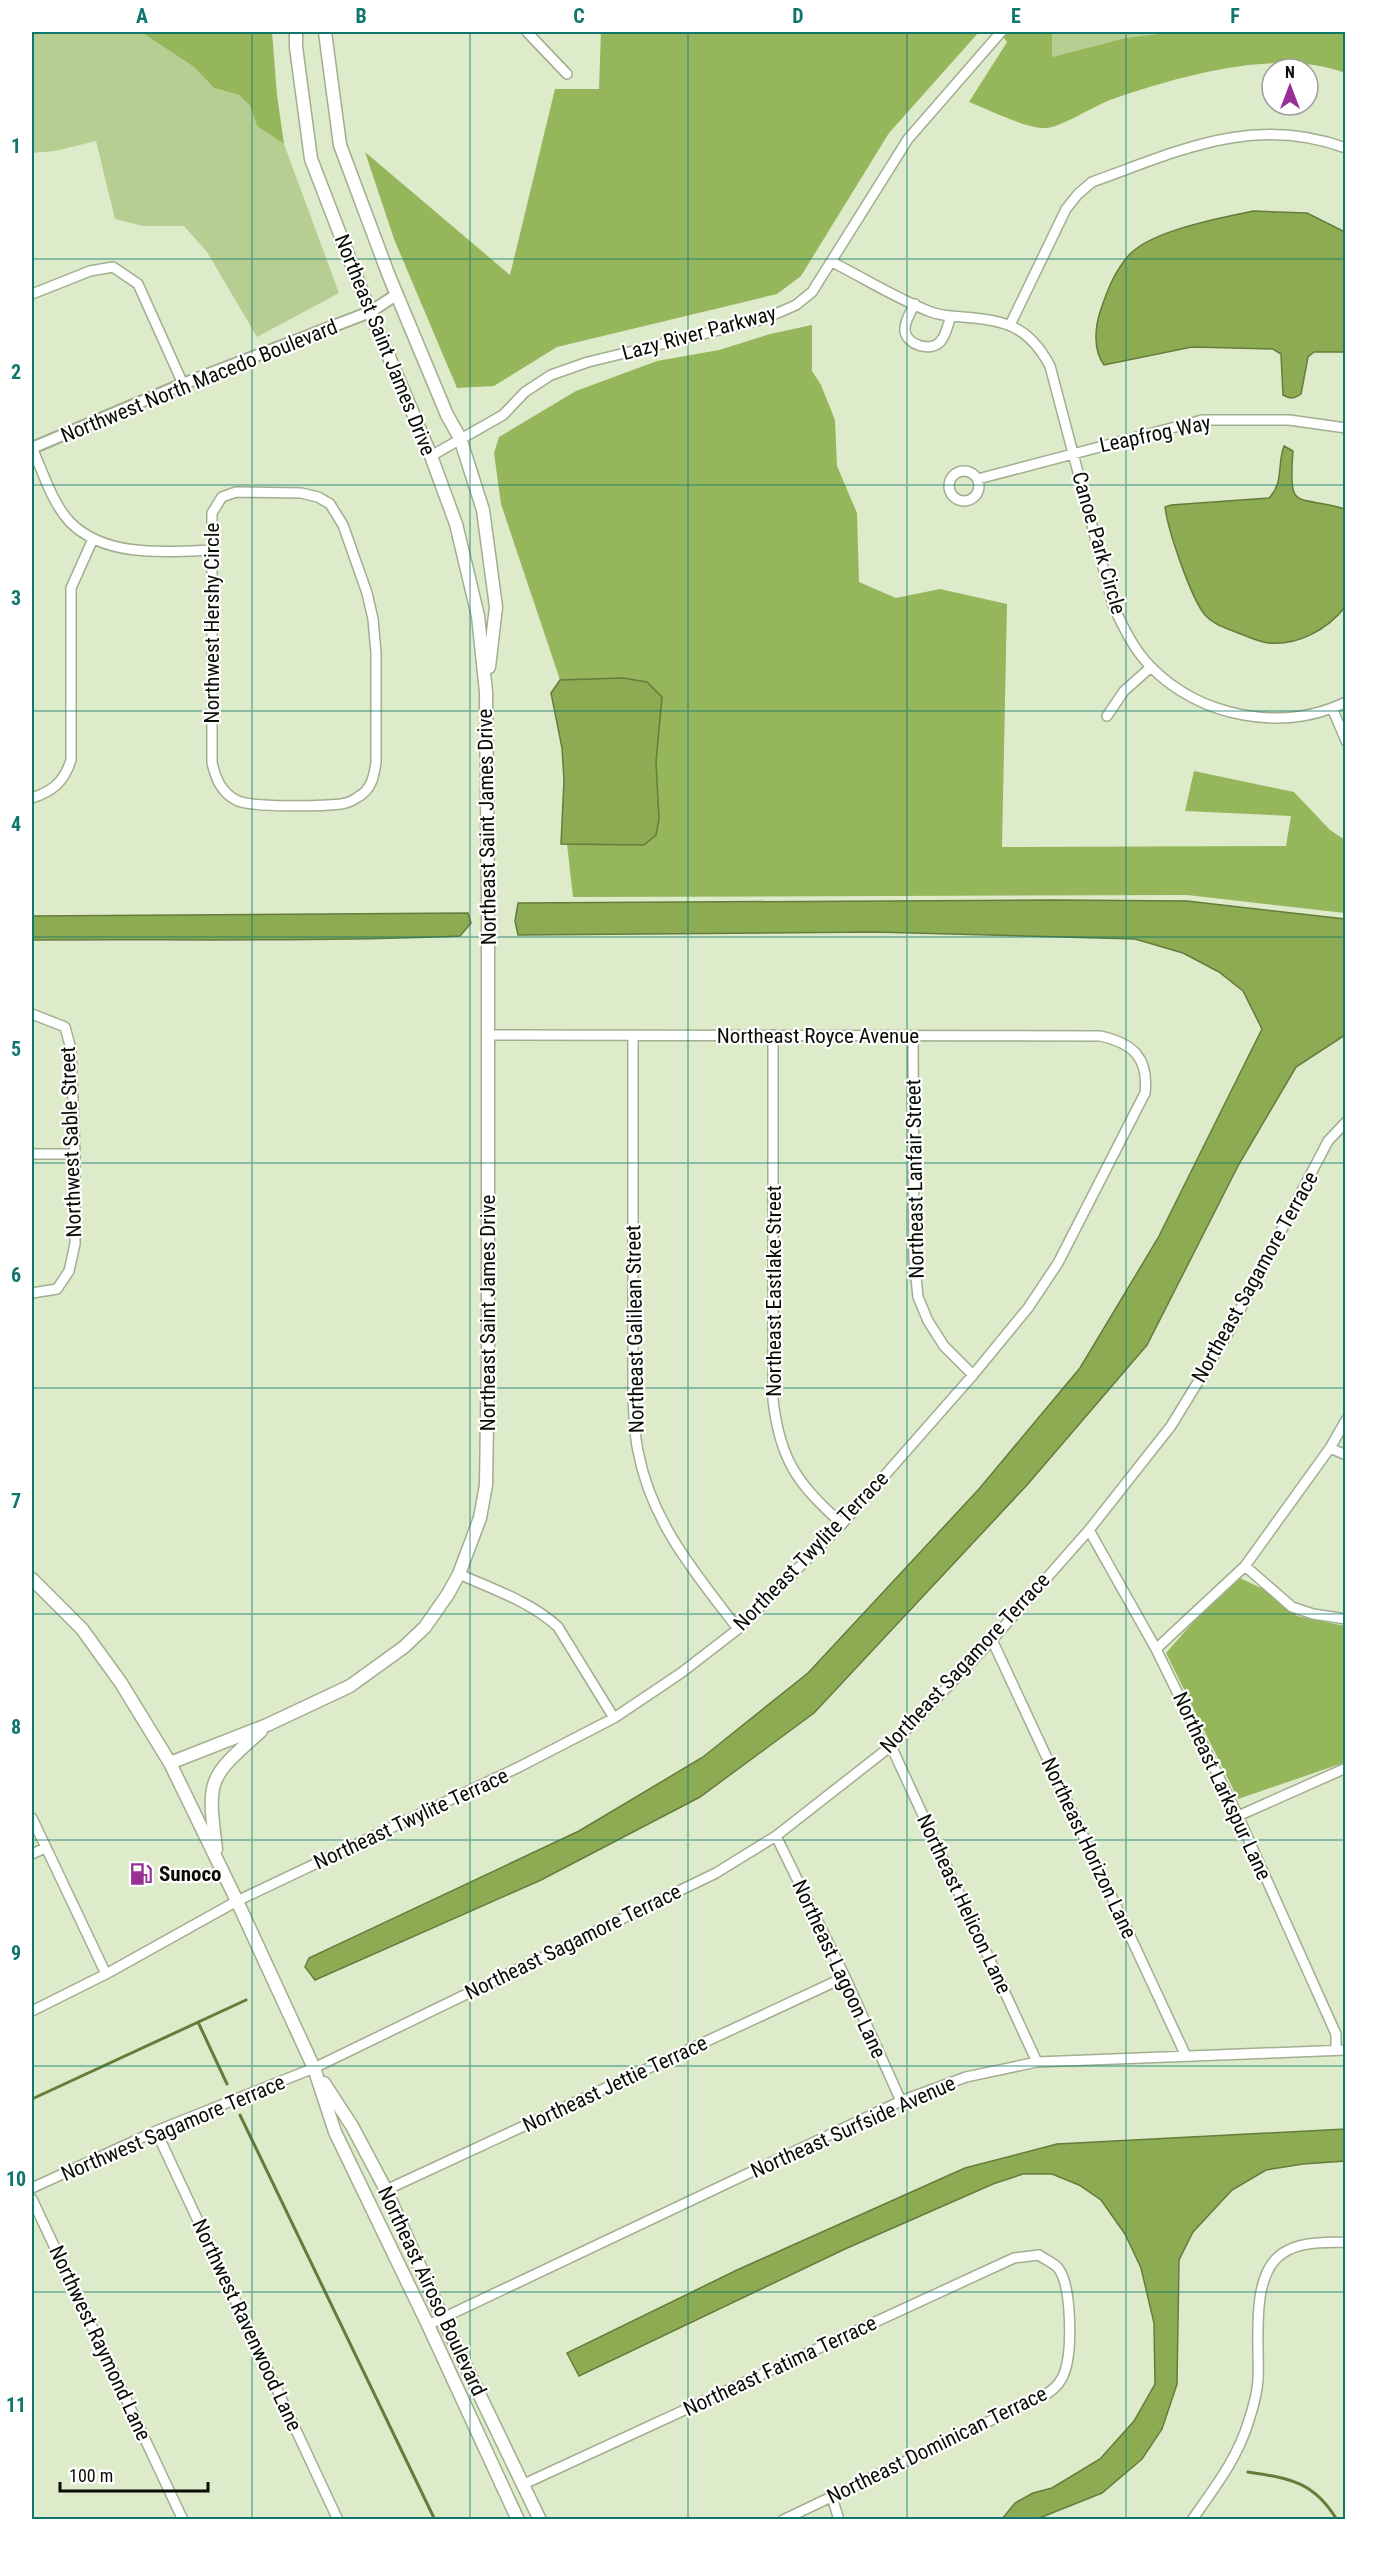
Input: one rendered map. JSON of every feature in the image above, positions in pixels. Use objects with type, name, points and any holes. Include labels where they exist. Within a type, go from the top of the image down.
[{"type":"main road","name":"Northeast Saint James Drive","points":[[170,1763],[267,1725],[350,1686],[383,1665],[424,1627],[448,1594],[459,1574],[480,1518],[486,1485],[488,1035],[486,693],[478,616],[456,524],[431,456],[370,312],[311,159],[296,32]]},
{"type":"main road","name":"Northeast Saint James Drive","points":[[325,32],[340,144],[396,295],[447,415],[460,438],[483,510],[496,607],[486,693]]},
{"type":"main road","name":"Northeast Airoso Boulevard","points":[[32,1579],[82,1629],[127,1692],[170,1763],[314,2068],[335,2132],[429,2325],[518,2520]]},
{"type":"main road","points":[[217,1859],[210,1805],[212,1785],[220,1768],[267,1725]]},
{"type":"main road","name":"Northeast Airoso Boulevard","points":[[314,2068],[352,2126],[386,2190],[443,2319],[540,2520]]},
{"type":"street","points":[[527,32],[567,74]]},
{"type":"street","name":"Lazy River Parkway","points":[[431,456],[503,415],[525,392],[551,375],[588,362],[764,319],[796,304],[812,292],[908,139],[1001,32]]},
{"type":"street","points":[[832,262],[932,312],[951,316],[994,319],[1011,325],[1066,208],[1077,194],[1092,182],[1209,140],[1252,134],[1292,135],[1346,148]]},
{"type":"street","points":[[32,294],[90,272],[113,267],[138,284],[183,384]]},
{"type":"street","name":"Northwest North Macedo Boulevard","points":[[32,448],[183,384],[370,312],[396,295]]},
{"type":"street","points":[[915,304],[905,328],[908,338],[917,344],[928,347],[938,344],[943,338],[951,316]]},
{"type":"street","name":"Canoe Park Circle","points":[[1011,325],[1028,335],[1041,350],[1050,366],[1113,605],[1128,636],[1151,668],[1188,695],[1217,708],[1246,716],[1272,719],[1301,716],[1346,702]]},
{"type":"street","name":"Leapfrog Way","points":[[978,479],[1072,452],[1202,420],[1289,420],[1346,428]]},
{"type":"street","points":[[32,448],[59,506],[70,522],[93,539],[112,547],[179,551],[212,550]]},
{"type":"street","name":"Northwest Hershy Circle","points":[[236,492],[301,493],[318,497],[330,504],[343,525],[368,593],[376,653],[376,762],[374,778],[369,788],[359,797],[343,804],[254,805],[238,802],[217,782],[212,764],[212,550],[212,513],[216,503],[222,497],[236,492]]},
{"type":"street","points":[[32,798],[56,788],[66,774],[71,760],[71,588],[93,539]]},
{"type":"street","points":[[1107,716],[1124,691],[1151,668]]},
{"type":"street","points":[[1332,708],[1346,741]]},
{"type":"street","name":"Northwest Sable Street","points":[[32,1014],[65,1027],[70,1049],[75,1154],[75,1244],[69,1271],[57,1289],[32,1293]]},
{"type":"street","name":"Northeast Royce Avenue","points":[[488,1035],[1100,1036],[1119,1040],[1133,1049],[1141,1059]]},
{"type":"street","name":"Northeast Galilean Street","points":[[633,1035],[633,1396],[638,1452],[651,1499],[664,1528],[683,1559],[738,1629]]},
{"type":"street","name":"Northeast Eastlake Street","points":[[773,1035],[773,1400],[776,1423],[781,1446],[791,1468],[809,1494],[842,1524]]},
{"type":"street","name":"Northeast Lanfair Street","points":[[913,1036],[914,1259],[918,1298],[928,1321],[944,1347],[974,1375]]},
{"type":"street","name":"Northeast Twylite Terrace","points":[[32,2011],[106,1974],[237,1901],[519,1767],[614,1718],[681,1673],[738,1629],[842,1524],[974,1375],[1028,1308],[1058,1263],[1144,1093],[1145,1075],[1141,1059]]},
{"type":"street","name":"Northeast Sagamore Terrace","points":[[314,2068],[716,1873],[776,1836],[891,1746],[992,1640],[1089,1530],[1172,1426],[1228,1334],[1328,1141],[1346,1122]]},
{"type":"street","points":[[32,1154],[75,1154]]},
{"type":"street","points":[[1156,1649],[1245,1566],[1330,1448],[1346,1420]]},
{"type":"street","points":[[1330,1448],[1346,1455]]},
{"type":"street","name":"Northeast Larkspur Lane","points":[[1089,1530],[1156,1649],[1239,1816],[1336,2034],[1341,2050]]},
{"type":"street","points":[[1245,1566],[1292,1606],[1313,1614],[1346,1619]]},
{"type":"street","points":[[459,1574],[547,1616],[558,1627],[614,1718]]},
{"type":"street","name":"Northeast Horizon Lane","points":[[992,1640],[1186,2056]]},
{"type":"street","name":"Northeast Helicon Lane","points":[[891,1746],[1037,2062]]},
{"type":"street","points":[[1239,1816],[1346,1768]]},
{"type":"street","points":[[32,1818],[106,1974]]},
{"type":"street","name":"Northeast Lagoon Lane","points":[[776,1836],[845,1977],[901,2101]]},
{"type":"street","points":[[32,1854],[45,1848]]},
{"type":"street","name":"Northeast Jettie Terrace","points":[[386,2190],[845,1977]]},
{"type":"street","name":"Northeast Surfside Avenue","points":[[429,2325],[901,2101],[966,2077],[1037,2062],[1341,2050]]},
{"type":"street","name":"Northwest Sagamore Terrace","points":[[32,2188],[156,2132],[314,2068]]},
{"type":"street","name":"Northwest Ravenwood Lane","points":[[156,2132],[338,2520]]},
{"type":"street","name":"Northwest Raymond Lane","points":[[32,2199],[183,2520]]},
{"type":"street","points":[[1192,2520],[1236,2456],[1250,2420],[1258,2382],[1259,2297],[1263,2278],[1282,2253],[1310,2243],[1346,2242]]},
{"type":"street","name":"Northeast Dominican Terrace","points":[[783,2520],[1038,2398],[1058,2386],[1068,2359],[1068,2298],[1059,2268],[1039,2255]]},
{"type":"street","name":"Northeast Fatima Terrace","points":[[524,2484],[1014,2258],[1039,2255]]},
{"type":"street","points":[[832,2497],[839,2520]]},
{"type":"shaded area","points":[[32,32],[141,32],[194,67],[214,88],[239,95],[250,106],[257,126],[284,144],[339,293],[257,337],[207,252],[184,226],[143,226],[115,219],[96,141],[55,151],[32,153]]},
{"type":"shaded area","points":[[141,32],[272,32],[284,144],[257,126],[250,106],[239,95],[214,88],[194,67]]},
{"type":"shaded area","points":[[601,32],[979,32],[889,133],[801,276],[777,294],[557,347],[494,386],[457,388],[394,239],[365,152],[510,275],[555,89],[599,89]]},
{"type":"shaded area","points":[[1006,32],[1052,32],[1052,57],[1125,38],[1174,32],[1345,32],[1345,73],[1320,67],[1320,57],[1260,57],[1260,64],[1196,74],[1136,91],[1047,128],[1019,122],[969,102],[1007,42],[1003,37]]},
{"type":"shaded area","points":[[1052,32],[1174,32],[1125,38],[1052,57]]},
{"type":"shaded area","points":[[1253,211],[1307,213],[1345,232],[1345,352],[1314,352],[1308,357],[1301,394],[1292,398],[1283,395],[1281,354],[1273,349],[1192,347],[1104,365],[1097,346],[1098,318],[1112,282],[1129,255],[1140,246],[1170,232],[1206,221]]},
{"type":"shaded area","points":[[812,325],[812,371],[821,385],[835,420],[837,466],[857,513],[859,582],[896,598],[940,589],[1007,604],[1002,847],[1286,846],[1291,816],[1185,811],[1194,771],[1294,792],[1330,830],[1345,840],[1345,913],[1187,895],[573,897],[567,844],[644,845],[659,819],[656,762],[623,678],[560,680],[501,504],[494,453],[499,437],[576,391],[657,361],[719,350],[770,334]]},
{"type":"shaded area","points":[[1284,446],[1293,451],[1292,485],[1294,493],[1306,501],[1345,509],[1345,607],[1321,629],[1301,639],[1268,643],[1222,627],[1205,615],[1193,594],[1181,564],[1165,507],[1269,498],[1277,486]]},
{"type":"shaded area","points":[[623,678],[647,682],[662,697],[656,762],[659,819],[656,835],[644,845],[561,844],[564,780],[562,748],[551,693],[560,680]]},
{"type":"shaded area","points":[[1187,901],[1345,919],[1345,1035],[1296,1067],[1239,1164],[1147,1345],[1027,1485],[814,1713],[700,1797],[541,1880],[315,1980],[305,1967],[309,1958],[579,1831],[703,1757],[808,1673],[979,1489],[1080,1368],[1158,1238],[1262,1029],[1243,991],[1219,972],[1183,953],[1135,939],[874,932],[518,935],[515,921],[518,903]]},
{"type":"shaded area","points":[[468,913],[471,923],[460,936],[299,940],[32,940],[32,916]]},
{"type":"shaded area","points":[[1240,1578],[1263,1589],[1297,1616],[1345,1626],[1346,1762],[1238,1799],[1166,1653],[1195,1620]]},
{"type":"shaded area","points":[[1345,2129],[1345,2161],[1266,2170],[1232,2190],[1193,2232],[1179,2260],[1177,2384],[1162,2429],[1142,2459],[1102,2493],[1037,2519],[1002,2519],[1015,2503],[1033,2493],[1052,2488],[1100,2459],[1134,2421],[1155,2384],[1154,2323],[1141,2268],[1125,2234],[1101,2200],[1079,2185],[1052,2174],[1023,2174],[993,2184],[845,2249],[579,2376],[567,2353],[737,2270],[965,2168],[1057,2144]]},
{"type":"waterway","points":[[32,2099],[246,2000]]},
{"type":"waterway","points":[[198,2022],[227,2084]]},
{"type":"waterway","points":[[240,2115],[435,2520]]},
{"type":"waterway","points":[[1248,2472],[1288,2480],[1309,2489],[1319,2497],[1337,2520]]},
{"type":"place","name":"Sunoco","points":[[141,1874]]}]
